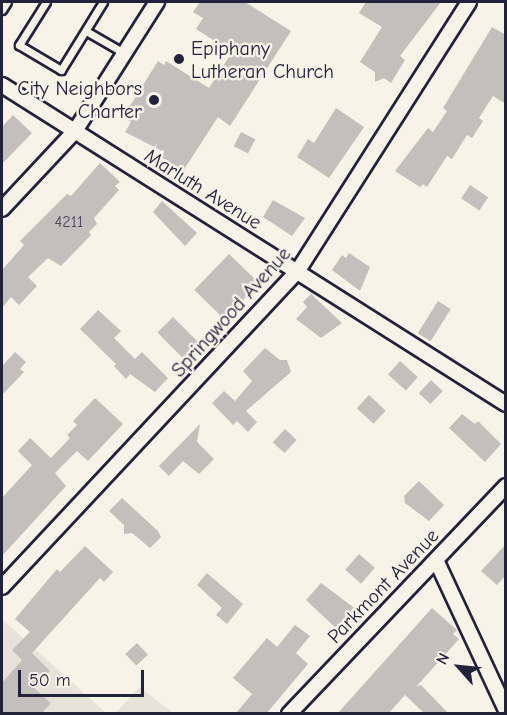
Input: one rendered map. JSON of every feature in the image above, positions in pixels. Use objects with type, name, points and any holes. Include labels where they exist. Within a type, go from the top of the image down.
[{"type":"street","points":[[2,209],[75,131],[157,2]]},
{"type":"street","name":"Springwood Avenue","points":[[2,587],[297,272],[469,2]]},
{"type":"street","name":"Marluth Avenue","points":[[2,85],[506,404]]},
{"type":"street","name":"Parkmont Avenue","points":[[289,714],[506,486]]},
{"type":"street","points":[[436,560],[506,710]]},
{"type":"lane","points":[[2,10],[7,2]]},
{"type":"lane","points":[[43,3],[19,45],[61,70],[103,2]]},
{"type":"lane","points":[[86,31],[124,53]]},
{"type":"shaded area","points":[[2,619],[106,713],[2,713]]},
{"type":"shaded area","points":[[140,687],[173,713],[115,713]]},
{"type":"building","points":[[200,2],[245,2],[291,31],[230,126],[218,117],[183,171],[161,157],[164,152],[125,132],[131,122],[123,117],[158,61],[164,65],[166,61],[209,88],[232,52],[196,29],[203,18],[193,12]]},
{"type":"building","points":[[366,2],[441,2],[400,56],[405,60],[391,83],[384,78],[375,82],[375,72],[360,62],[382,27],[359,13]]},
{"type":"building","points":[[492,27],[506,35],[506,104],[493,96],[479,118],[483,121],[472,138],[467,135],[452,159],[447,156],[427,187],[423,184],[420,187],[395,171],[428,128],[433,132],[447,111],[443,108]]},
{"type":"building","points":[[336,108],[364,127],[329,178],[297,157],[308,139],[314,143]]},
{"type":"building","points":[[13,115],[32,133],[2,164],[2,127]]},
{"type":"building","points":[[241,132],[255,139],[248,154],[234,146]]},
{"type":"building","points":[[100,163],[120,182],[115,186],[119,190],[94,218],[97,224],[89,232],[91,235],[61,266],[48,258],[28,277],[37,286],[19,305],[11,297],[2,308],[2,270],[24,245],[20,241],[67,194],[71,196]]},
{"type":"building","points":[[470,185],[488,197],[479,211],[461,198]]},
{"type":"building","points":[[273,200],[305,218],[292,236],[263,217]]},
{"type":"building","points":[[162,201],[197,233],[185,246],[153,212]]},
{"type":"building","points":[[349,253],[370,267],[360,291],[332,270],[342,255],[346,258]]},
{"type":"building","points":[[229,254],[259,283],[224,319],[194,290]]},
{"type":"building","points":[[311,294],[342,323],[321,338],[296,319],[307,307],[303,302]]},
{"type":"building","points":[[438,301],[451,309],[431,341],[418,333]]},
{"type":"building","points":[[98,310],[121,331],[114,338],[135,359],[142,352],[168,378],[155,392],[130,374],[126,379],[114,366],[116,364],[80,329]]},
{"type":"building","points":[[173,317],[200,344],[184,359],[157,333]]},
{"type":"building","points":[[265,348],[280,360],[287,360],[291,372],[246,411],[257,422],[248,432],[237,421],[233,425],[212,403],[224,391],[235,401],[252,381],[243,371]]},
{"type":"building","points":[[15,352],[26,362],[20,369],[24,372],[2,395],[2,366]]},
{"type":"building","points":[[400,361],[418,377],[406,390],[388,374]]},
{"type":"building","points":[[431,380],[443,391],[430,404],[419,393]]},
{"type":"building","points":[[369,395],[386,411],[374,424],[357,408]]},
{"type":"building","points":[[95,398],[123,424],[88,461],[77,451],[55,473],[66,486],[2,556],[2,498],[32,465],[18,451],[30,438],[51,458],[70,438],[67,435],[77,425],[73,421]]},
{"type":"building","points":[[462,414],[475,424],[478,421],[501,444],[485,462],[449,428]]},
{"type":"building","points":[[200,424],[197,442],[214,459],[199,474],[183,461],[169,476],[159,466]]},
{"type":"building","points":[[285,429],[297,440],[284,453],[273,442]]},
{"type":"building","points":[[419,481],[444,505],[429,521],[405,503],[404,496]]},
{"type":"building","points":[[122,498],[158,531],[161,537],[150,548],[132,533],[124,534],[124,525],[109,511]]},
{"type":"building","points":[[506,544],[506,575],[497,585],[481,571]]},
{"type":"building","points":[[85,546],[113,572],[104,582],[100,578],[32,653],[50,671],[33,687],[51,703],[41,714],[2,714],[2,683],[22,660],[12,650],[30,632],[15,619],[57,569],[60,572]]},
{"type":"building","points":[[359,554],[375,568],[361,584],[345,570]]},
{"type":"building","points":[[207,573],[243,604],[227,624],[216,615],[222,608],[197,585]]},
{"type":"building","points":[[321,583],[357,610],[338,630],[306,600]]},
{"type":"building","points":[[432,608],[457,630],[453,634],[459,639],[416,687],[421,685],[449,714],[425,714],[405,695],[388,714],[337,714]]},
{"type":"building","points":[[295,625],[310,636],[296,653],[308,664],[266,714],[235,714],[252,694],[233,678],[267,638],[277,647]]},
{"type":"building","points":[[137,643],[148,655],[136,666],[125,654]]},
{"type":"place","name":"Epiphany Lutheran Church","points":[[179,59]]},
{"type":"place","name":"City Neighbors Charter","points":[[154,100]]}]
